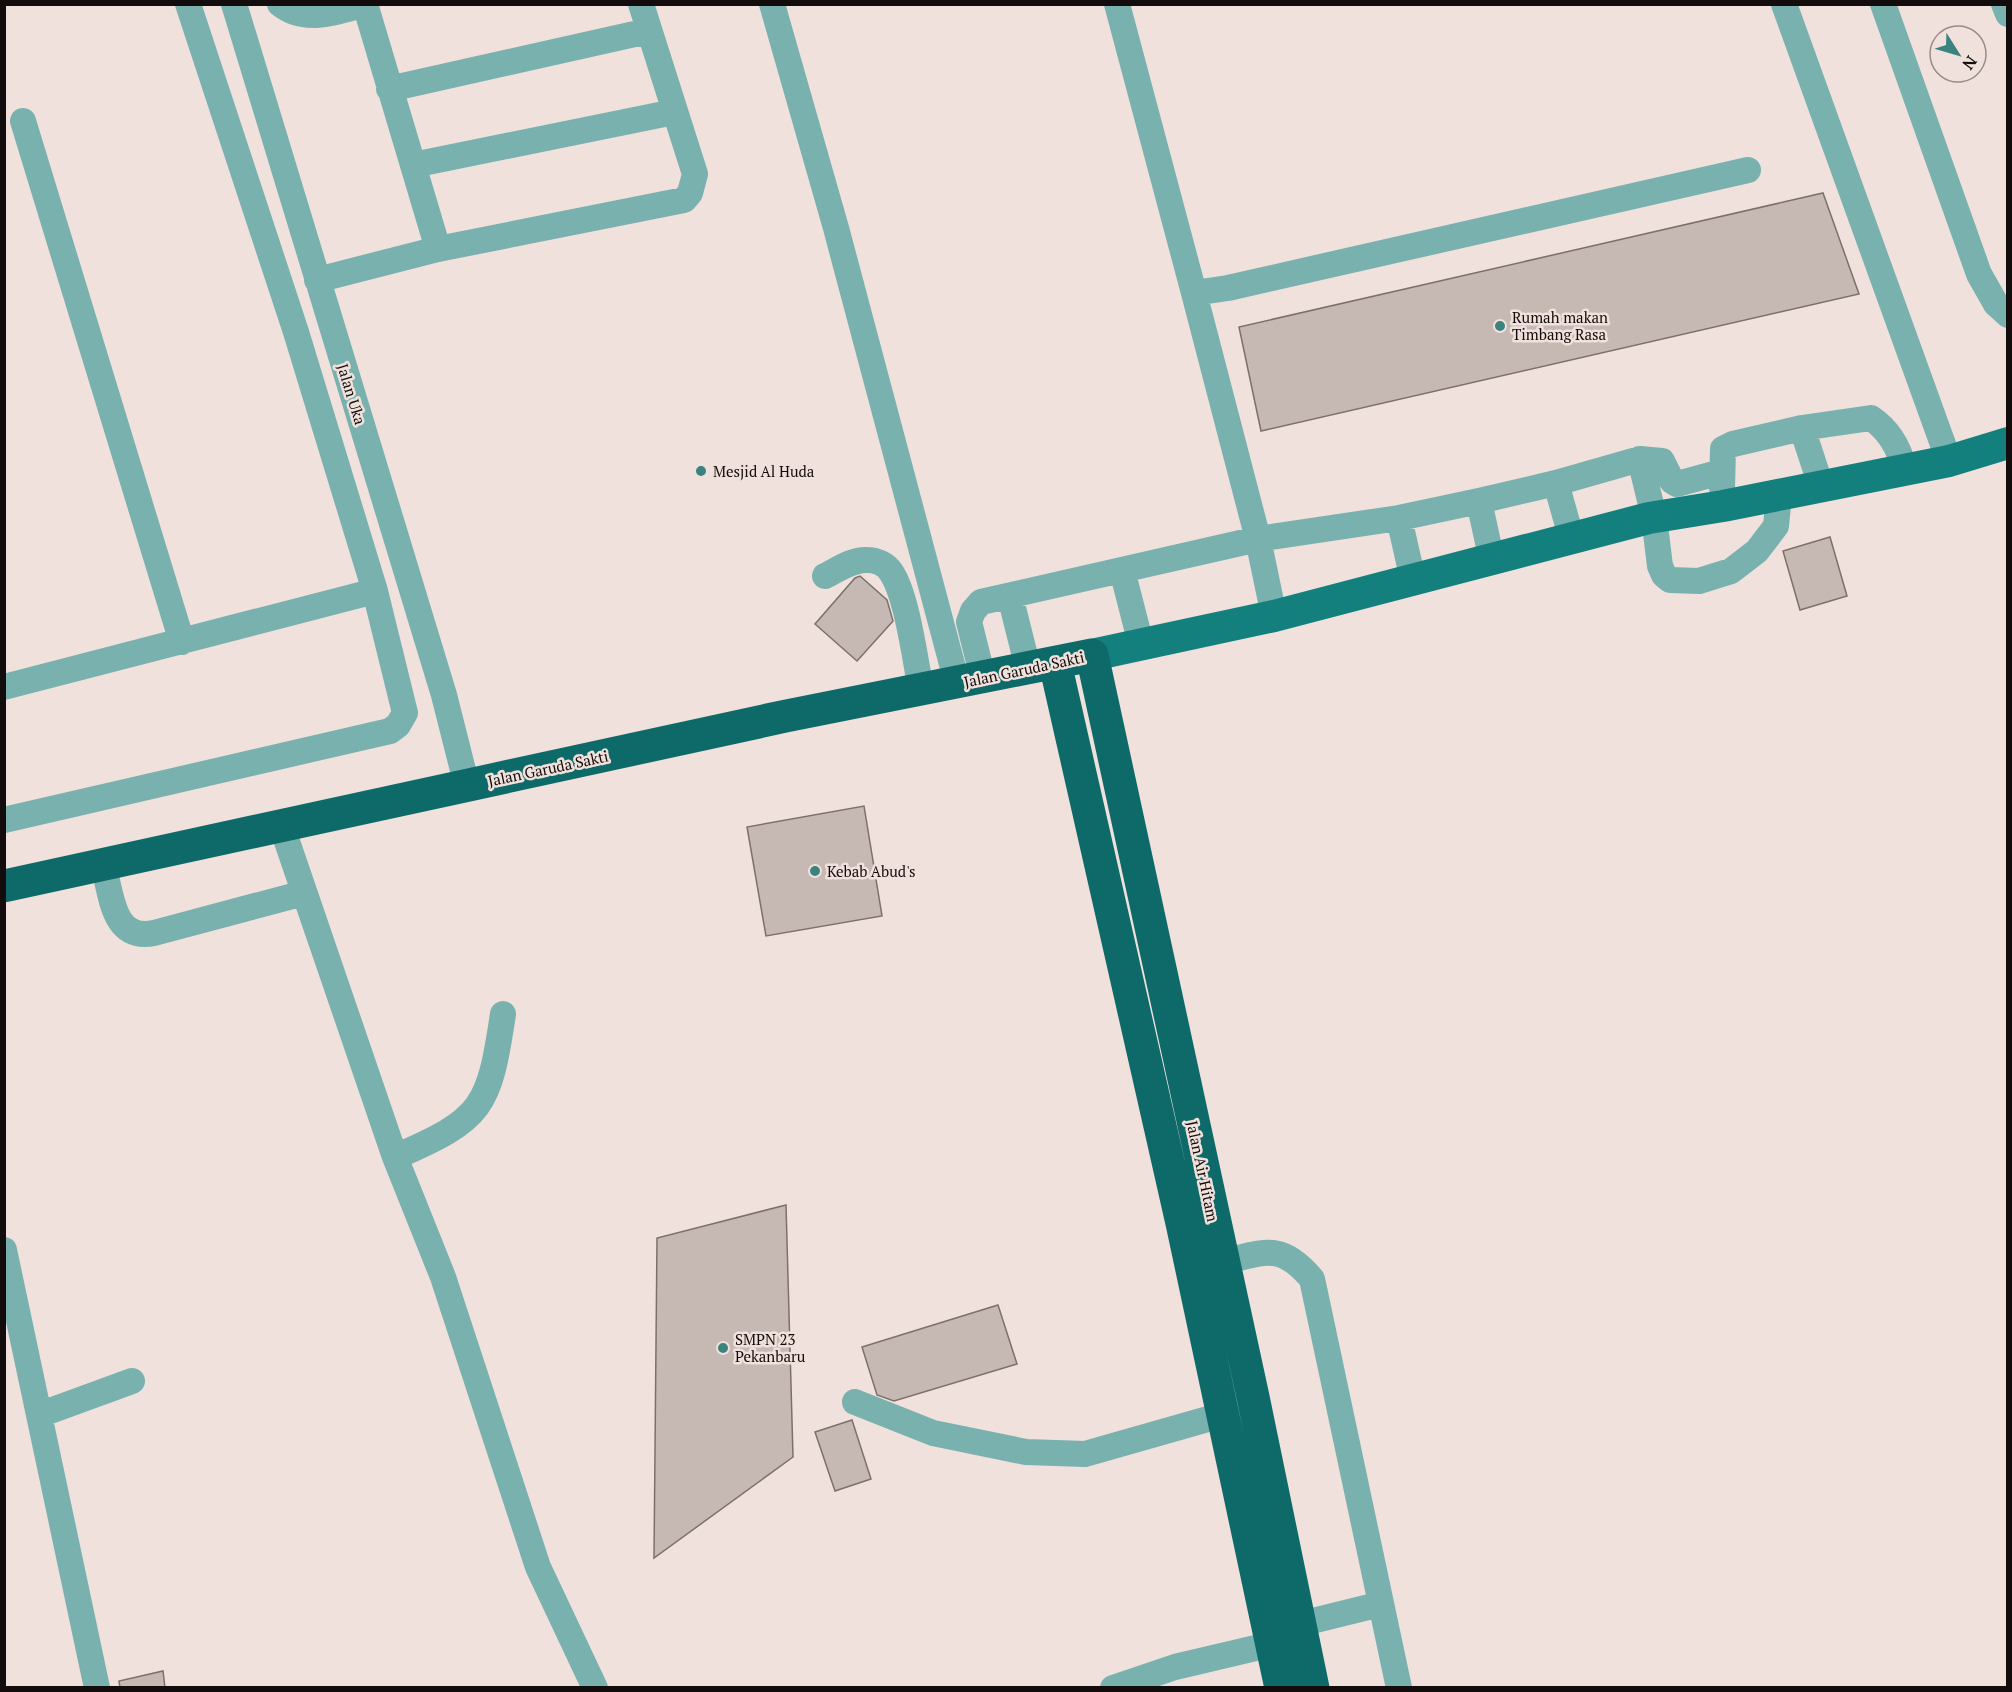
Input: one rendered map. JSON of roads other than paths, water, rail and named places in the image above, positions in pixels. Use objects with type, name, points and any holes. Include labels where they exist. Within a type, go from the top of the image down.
[{"type":"highway","name":"Jalan Garuda Sakti","points":[[4,886],[921,688],[1092,655]]},
{"type":"highway","name":"Jalan Air Hitam","points":[[1092,655],[1313,1688]]},
{"type":"highway","name":"Jalan Air Hitam","points":[[1041,666],[1182,1223],[1221,1415],[1281,1688]]},
{"type":"main road","points":[[1092,655],[1274,615],[1492,561],[1654,517],[1723,506],[1904,468],[1949,461],[2007,443]]},
{"type":"street","points":[[4,820],[390,731],[402,719],[404,705],[375,591],[296,332],[188,4]]},
{"type":"street","name":"Jalan Uka","points":[[234,4],[444,695],[467,786]]},
{"type":"street","points":[[280,4],[288,11],[316,17],[366,5],[438,249]]},
{"type":"street","points":[[318,280],[438,249],[684,200],[690,193],[695,174],[641,4]]},
{"type":"street","points":[[772,4],[970,680]]},
{"type":"street","points":[[1117,4],[1258,539],[1274,615]]},
{"type":"street","points":[[1784,4],[1949,461]]},
{"type":"street","points":[[1883,4],[1980,274],[1996,304],[2007,315]]},
{"type":"street","points":[[2004,4],[2007,14]]},
{"type":"street","points":[[389,89],[648,31]]},
{"type":"street","points":[[413,165],[674,112]]},
{"type":"street","points":[[23,121],[182,642]]},
{"type":"street","points":[[1194,293],[1228,288],[1392,252],[1748,170]]},
{"type":"street","points":[[1723,506],[1721,472],[1723,449],[1733,444],[1802,428],[1871,418],[1887,432],[1898,447],[1904,468]]},
{"type":"street","points":[[1802,428],[1821,486]]},
{"type":"street","points":[[970,680],[969,622],[973,611],[981,602],[1258,539],[1399,518],[1479,501],[1556,483],[1640,459],[1662,461],[1669,477],[1677,483],[1721,472]]},
{"type":"street","points":[[1640,459],[1654,517],[1660,566],[1664,575],[1670,580],[1699,581],[1731,571],[1757,551],[1776,526],[1779,495]]},
{"type":"street","points":[[1556,483],[1572,540]]},
{"type":"street","points":[[1479,501],[1492,561]]},
{"type":"street","points":[[1399,518],[1413,580]]},
{"type":"street","points":[[825,576],[853,562],[866,559],[884,565],[892,572],[902,602],[921,688]]},
{"type":"street","points":[[1122,570],[1141,644]]},
{"type":"street","points":[[4,687],[375,591]]},
{"type":"street","points":[[1010,596],[1041,666]]},
{"type":"street","points":[[282,827],[395,1157],[446,1287],[538,1567],[595,1688]]},
{"type":"street","points":[[103,864],[121,925],[133,934],[154,933],[304,893]]},
{"type":"street","points":[[395,1157],[457,1127],[476,1110],[488,1088],[497,1056],[503,1014]]},
{"type":"street","points":[[4,1250],[97,1688]]},
{"type":"street","points":[[1223,1262],[1266,1251],[1296,1261],[1311,1279],[1399,1688]]},
{"type":"street","points":[[39,1415],[132,1381]]},
{"type":"street","points":[[855,1402],[933,1433],[1026,1452],[1085,1454],[1221,1415]]},
{"type":"street","points":[[1300,1624],[1381,1604]]},
{"type":"street","points":[[1113,1688],[1175,1667],[1273,1644]]},
{"type":"place","name":"Rumah makan Timbang Rasa","points":[[1500,326]]},
{"type":"place","name":"Mesjid Al Huda","points":[[701,471]]},
{"type":"place","name":"Kebab Abud's","points":[[815,871]]},
{"type":"place","name":"SMPN 23 Pekanbaru","points":[[723,1348]]}]
